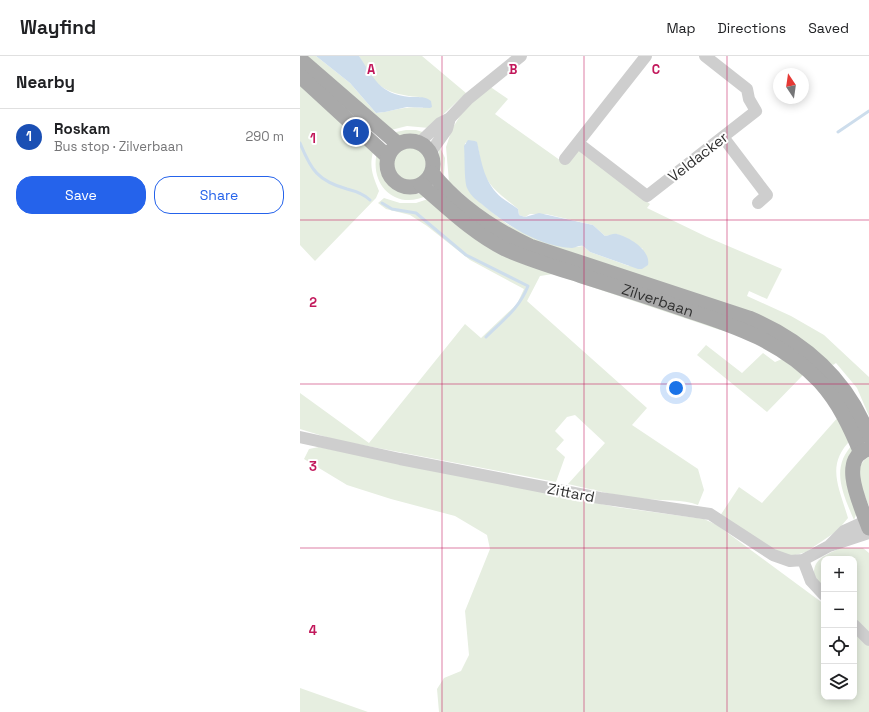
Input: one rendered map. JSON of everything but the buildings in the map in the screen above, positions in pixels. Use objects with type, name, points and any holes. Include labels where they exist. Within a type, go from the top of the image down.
[{"type":"main road","points":[[300,59],[398,144]]},
{"type":"main road","points":[[300,76],[388,157]]},
{"type":"main road","points":[[407,141],[425,148],[434,166],[432,173],[421,185],[408,188],[396,183],[388,172],[388,157],[393,149],[398,144],[407,141]]},
{"type":"main road","name":"Zilverbaan","points":[[432,173],[441,184],[483,220],[498,230],[530,246],[744,316],[775,330],[808,351],[832,375],[858,411],[869,437]]},
{"type":"main road","name":"Zilverbaan","points":[[421,185],[473,229],[506,249],[548,265],[733,325],[775,345],[799,362],[821,383],[845,417],[865,451]]},
{"type":"main road","points":[[865,451],[853,462],[851,474],[868,528]]},
{"type":"street","points":[[425,148],[447,129],[450,118],[507,60],[521,56]]},
{"type":"street","points":[[565,159],[646,56]]},
{"type":"street","name":"Veldacker","points":[[578,143],[647,196],[756,111],[749,99],[747,89],[705,56]]},
{"type":"street","points":[[723,138],[767,195],[758,203]]},
{"type":"street","name":"Zittard","points":[[301,442],[600,498],[710,514],[773,555],[790,561],[803,560]]},
{"type":"street","points":[[821,592],[811,581],[803,560],[829,546],[844,531],[868,528]]},
{"type":"street","points":[[857,628],[869,640]]},
{"type":"shaded area","points":[[300,56],[316,56],[350,83],[376,113],[411,107],[423,108],[420,97],[398,94],[378,84],[368,73],[359,56],[422,56],[466,93],[429,128],[407,126],[391,130]]},
{"type":"shaded area","points":[[300,79],[371,148],[370,151],[373,152],[371,163],[372,172],[379,191],[376,198],[315,261],[300,245]]},
{"type":"shaded area","points":[[489,86],[508,99],[495,114],[564,163],[577,148],[650,204],[647,208],[707,237],[782,269],[767,299],[749,291],[747,296],[791,316],[824,335],[869,377],[869,416],[857,388],[836,363],[833,365],[805,346],[532,244],[483,212],[449,182],[446,147],[452,129],[466,106]],"holes":[[[475,141],[482,168],[488,181],[518,209],[519,215],[525,217],[530,214],[546,214],[593,225],[605,236],[617,234],[643,249],[629,266],[590,252],[583,246],[576,247],[545,241],[533,237],[507,224],[482,204],[466,167],[465,143]]]},
{"type":"shaded area","points":[[416,130],[426,133],[420,136],[399,137],[396,132]]},
{"type":"shaded area","points":[[439,145],[445,158],[444,175],[438,172]]},
{"type":"shaded area","points":[[406,147],[412,147],[421,152],[425,158],[425,170],[421,176],[412,181],[406,181],[397,176],[392,167],[392,161],[397,152]]},
{"type":"shaded area","points":[[378,149],[384,175],[391,186],[403,193],[428,195],[416,199],[405,200],[395,197],[386,191],[380,183],[377,173],[376,161]]},
{"type":"shaded area","points":[[384,198],[400,203],[416,203],[431,198],[724,325],[720,330],[553,274],[540,276],[527,301],[647,408],[632,425],[698,469],[704,490],[698,505],[679,501],[627,497],[568,484],[605,443],[575,415],[567,417],[555,431],[564,440],[556,449],[565,457],[556,482],[336,440],[300,429],[300,393],[369,443],[465,324],[481,338],[517,304],[524,289],[470,260],[427,226],[410,215],[386,209],[378,203]]},
{"type":"shaded area","points":[[706,345],[742,373],[763,353],[775,362],[782,359],[803,375],[767,412],[697,355]]},
{"type":"shaded area","points":[[840,415],[852,439],[844,448],[836,467],[838,486],[848,518],[837,531],[806,552],[792,556],[776,555],[720,516],[739,487],[762,503]]},
{"type":"shaded area","points":[[854,443],[857,512],[854,520],[842,490],[840,471],[842,461]]},
{"type":"shaded area","points":[[319,447],[616,507],[704,519],[717,525],[821,602],[821,700],[857,700],[857,634],[869,646],[869,712],[439,712],[437,689],[444,678],[461,671],[469,655],[465,611],[490,549],[487,535],[455,516],[391,499],[347,485],[304,459],[309,449]]},
{"type":"shaded area","points":[[869,456],[869,506],[859,480],[859,473],[863,461]]},
{"type":"shaded area","points":[[840,548],[863,548],[869,553],[869,635],[857,622],[857,556],[825,556]]},
{"type":"shaded area","points":[[821,559],[821,586],[814,575],[814,569],[818,561]]},
{"type":"shaded area","points":[[300,688],[368,712],[300,712]]},
{"type":"water","points":[[316,56],[359,56],[378,84],[384,89],[400,95],[427,98],[431,101],[432,107],[407,107],[376,113],[350,83]]},
{"type":"water","points":[[468,140],[477,142],[480,158],[491,186],[502,198],[518,209],[519,215],[525,217],[539,213],[593,225],[605,236],[616,234],[622,236],[633,241],[643,249],[648,259],[648,265],[642,269],[638,269],[590,252],[583,246],[572,248],[548,243],[525,234],[503,221],[474,198],[467,188],[464,146]]},
{"type":"waterway","points":[[838,132],[869,111]]},
{"type":"waterway","points":[[300,143],[312,167],[322,178],[337,186],[359,193],[370,200]]},
{"type":"waterway","points":[[382,203],[392,209],[416,213],[466,255],[528,286],[515,308],[486,337]]},
{"type":"place","name":"Roskam","points":[[356,132]]}]
